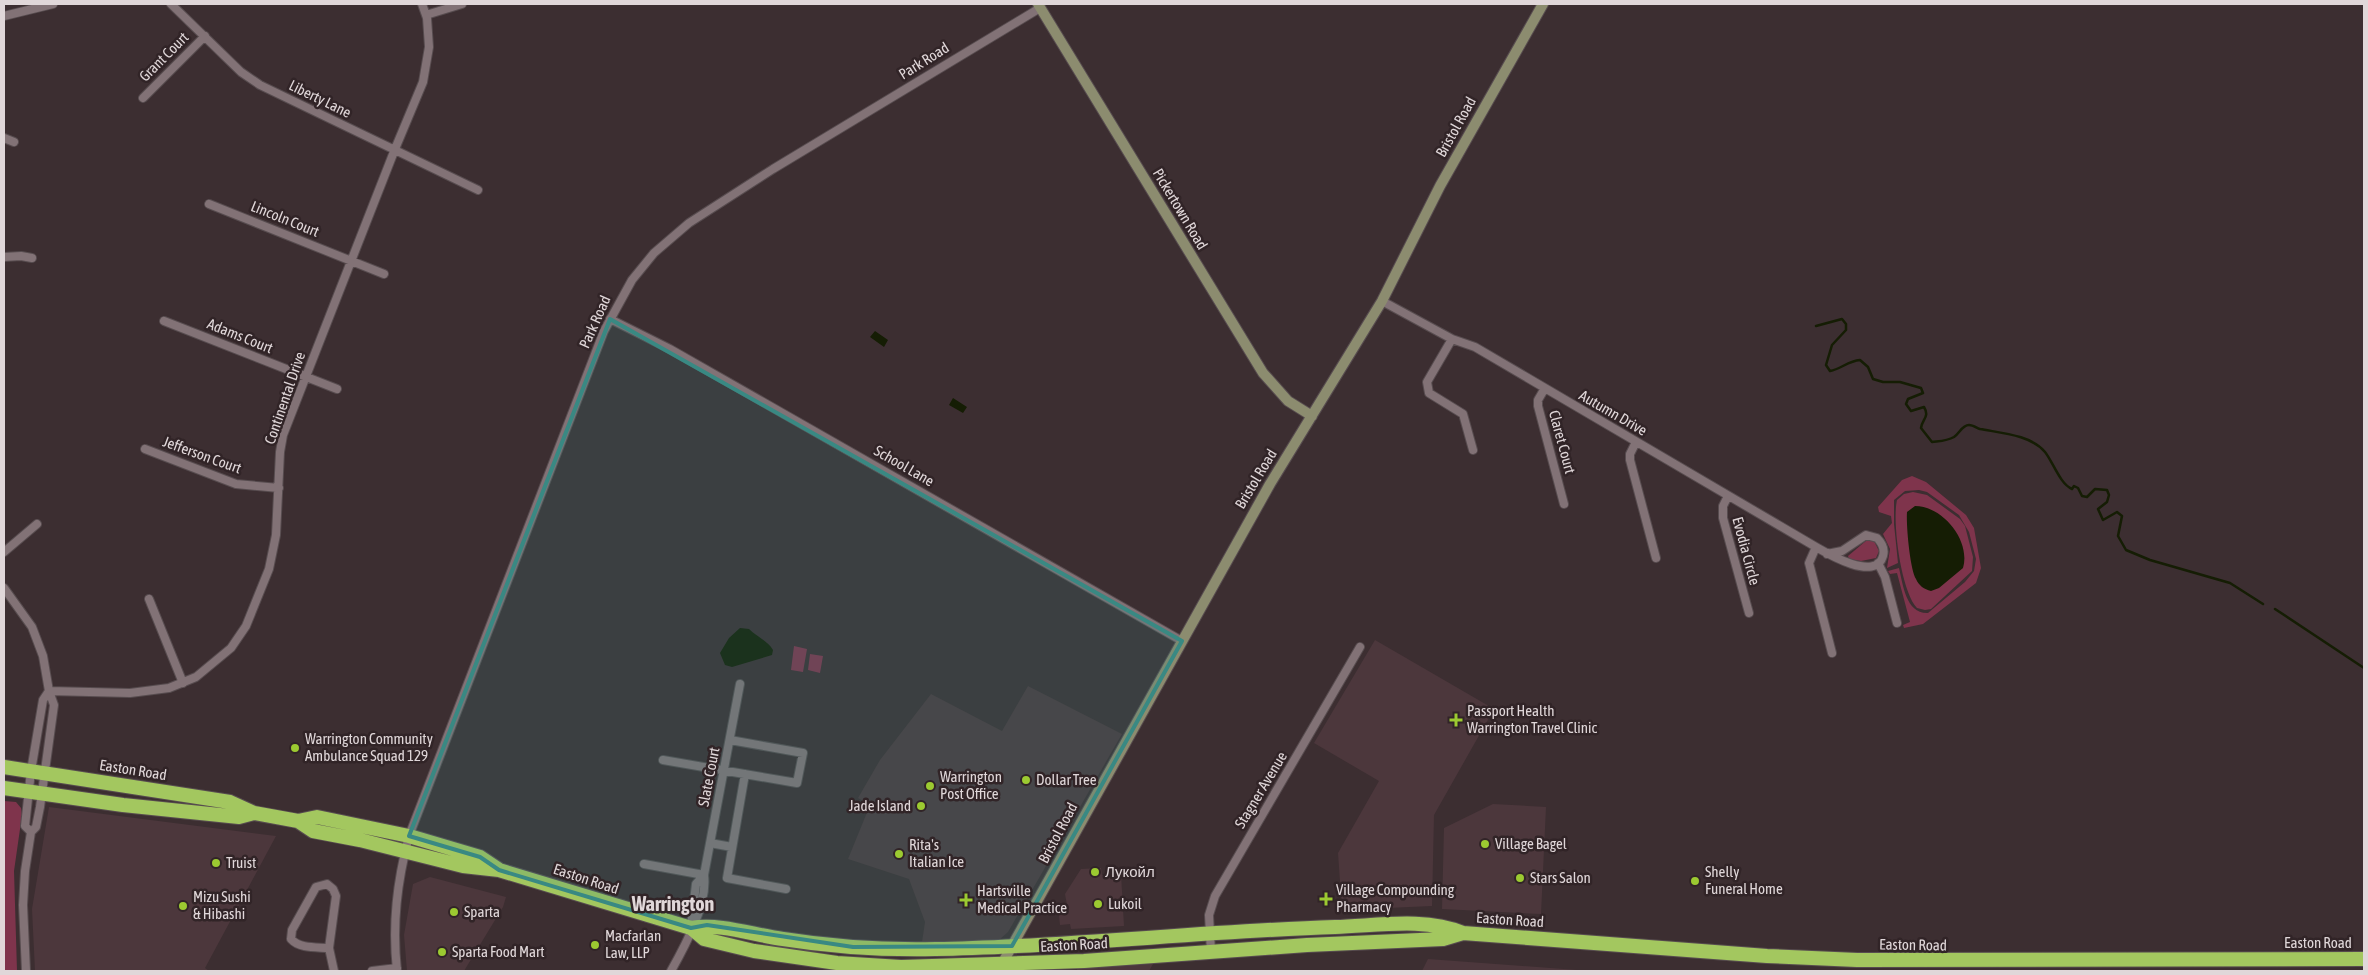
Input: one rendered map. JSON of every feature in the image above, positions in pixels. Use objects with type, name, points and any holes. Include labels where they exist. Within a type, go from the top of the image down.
[{"type":"highway","name":"Easton Road","points":[[4,767],[230,802],[254,813],[298,821],[313,831],[406,850],[463,866],[500,870],[691,928],[704,939],[754,951],[817,961],[900,967],[1000,968],[1306,945],[1443,939],[1463,933]]},
{"type":"highway","name":"Easton Road","points":[[4,788],[239,817],[254,813]]},
{"type":"highway","name":"Easton Road","points":[[298,821],[316,816],[410,836],[480,857],[500,870]]},
{"type":"highway","name":"Easton Road","points":[[691,928],[707,925],[784,939],[853,947],[935,949],[1012,946],[1289,928],[1436,925],[1463,933],[1759,956],[1857,960],[2364,960]]},
{"type":"main road","name":"Bristol Road","points":[[1000,968],[1270,484],[1382,301],[1440,186],[1543,4]]},
{"type":"main road","name":"Pickertown Road","points":[[1039,6],[1262,373],[1288,401],[1312,416]]},
{"type":"street","points":[[4,16],[52,4]]},
{"type":"street","name":"Liberty Lane","points":[[171,4],[241,72],[260,85],[478,190]]},
{"type":"street","name":"Continental Drive","points":[[49,692],[138,692],[169,688],[184,683],[210,668],[232,648],[246,626],[269,569],[276,535],[282,441],[427,69],[429,47],[426,15],[422,4]]},
{"type":"street","points":[[426,15],[462,4]]},
{"type":"street","name":"Park Road","points":[[397,970],[393,938],[396,893],[410,836],[489,627],[610,319],[632,280],[654,252],[689,222],[1039,6]]},
{"type":"street","name":"Grant Court","points":[[143,98],[205,36]]},
{"type":"street","points":[[4,138],[14,142]]},
{"type":"street","name":"Lincoln Court","points":[[209,204],[384,274]]},
{"type":"street","points":[[4,258],[21,256],[32,258]]},
{"type":"street","name":"Autumn Drive","points":[[1382,301],[1452,339],[1475,347],[1816,548],[1854,566],[1878,563]]},
{"type":"street","name":"School Lane","points":[[610,319],[670,349],[1182,641]]},
{"type":"street","name":"Adams Court","points":[[164,321],[337,389]]},
{"type":"street","points":[[1452,339],[1427,382],[1426,388],[1429,393],[1463,414],[1473,450]]},
{"type":"street","name":"Claret Court","points":[[1545,388],[1538,400],[1538,406],[1564,504]]},
{"type":"street","points":[[1636,442],[1630,454],[1630,460],[1656,558]]},
{"type":"street","name":"Jefferson Court","points":[[145,449],[236,484],[279,488]]},
{"type":"street","name":"Evodia Circle","points":[[1728,496],[1723,506],[1723,517],[1748,613]]},
{"type":"street","points":[[4,552],[37,524]]},
{"type":"street","points":[[1828,554],[1842,552],[1863,536],[1870,535],[1877,538],[1883,547],[1882,557],[1878,563],[1886,577],[1897,623]]},
{"type":"street","points":[[1816,548],[1809,563],[1832,653]]},
{"type":"street","points":[[4,588],[32,627],[43,656],[49,692],[54,705],[38,772],[35,793],[36,827],[31,832],[24,884],[26,971]]},
{"type":"street","points":[[149,599],[184,683]]},
{"type":"street","name":"Stagner Avenue","points":[[1211,952],[1209,915],[1215,896],[1360,647]]},
{"type":"street","name":"Slate Court","points":[[671,971],[682,951],[691,928],[692,905],[696,884],[704,875],[740,684]]},
{"type":"street","points":[[31,832],[26,826],[35,793],[38,772],[44,700],[49,692]]},
{"type":"street","points":[[663,760],[797,783],[803,754],[730,740]]},
{"type":"street","points":[[745,774],[726,878],[786,889]]},
{"type":"street","points":[[710,842],[732,847]]},
{"type":"street","points":[[644,864],[704,875]]},
{"type":"street","points":[[329,948],[302,946],[296,944],[291,939],[292,930],[316,888],[327,884],[333,889],[336,896],[329,948],[334,971]]},
{"type":"street","points":[[372,971],[397,970]]},
{"type":"highlighted area","points":[[610,319],[1182,641],[1012,946],[853,947],[707,925],[691,928],[499,870],[480,857],[409,836]]},
{"type":"shaded area","points":[[875,331],[888,340],[884,347],[870,337]]},
{"type":"shaded area","points":[[953,398],[967,407],[963,413],[949,405]]},
{"type":"shaded area","points":[[1912,476],[1926,482],[1966,515],[1974,528],[1981,568],[1976,583],[1923,624],[1904,628],[1903,625],[1910,622],[1897,573],[1890,574],[1888,571],[1899,568],[1904,590],[1910,604],[1921,612],[1928,613],[1965,582],[1974,571],[1976,559],[1969,532],[1959,515],[1927,492],[1919,490],[1905,491],[1894,500],[1894,524],[1898,563],[1887,568],[1890,549],[1883,534],[1892,523],[1891,516],[1879,512],[1878,507],[1902,480]]},
{"type":"shaded area","points":[[1913,492],[1927,495],[1960,519],[1965,526],[1973,557],[1972,571],[1931,609],[1925,610],[1917,608],[1906,587],[1897,539],[1897,500],[1904,494]]},
{"type":"shaded area","points":[[1915,506],[1935,512],[1945,518],[1959,537],[1963,547],[1963,568],[1939,588],[1931,591],[1919,584],[1914,574],[1910,557],[1907,512]]},
{"type":"shaded area","points":[[1867,540],[1874,541],[1879,551],[1876,558],[1861,561],[1849,559],[1848,556]]},
{"type":"shaded area","points":[[740,628],[749,629],[771,647],[773,650],[772,655],[732,667],[725,665],[720,653],[729,638]]},
{"type":"shaded area","points":[[1375,640],[1494,709],[1434,815],[1432,906],[1342,910],[1338,853],[1379,781],[1314,743]]},
{"type":"shaded area","points":[[794,646],[807,649],[803,672],[791,670]]},
{"type":"shaded area","points":[[810,654],[823,656],[820,673],[808,670]]},
{"type":"shaded area","points":[[1028,686],[1122,734],[1008,932],[999,940],[922,942],[925,922],[909,879],[848,859],[870,805],[858,798],[880,760],[931,694],[1002,731]]},
{"type":"shaded area","points":[[4,801],[16,802],[21,808],[22,815],[14,871],[17,971],[4,971]]},
{"type":"shaded area","points":[[1493,804],[1546,807],[1541,914],[1442,909],[1444,828]]},
{"type":"shaded area","points":[[49,807],[276,836],[205,968],[209,971],[35,971],[32,909]]},
{"type":"shaded area","points":[[1101,868],[1102,875],[1121,874],[1124,926],[1071,929],[1070,924],[1060,925],[1058,907],[1067,905],[1065,894],[1081,869]]},
{"type":"shaded area","points":[[430,877],[506,897],[503,907],[464,971],[407,971],[404,935],[413,884]]},
{"type":"shaded area","points":[[1428,959],[1590,971],[1422,971]]},
{"type":"shaded area","points":[[1153,964],[1149,971],[1076,971],[1078,968]]},
{"type":"waterway","points":[[1816,326],[1842,319],[1846,324],[1846,330],[1832,345],[1826,365],[1830,371],[1860,360],[1868,367],[1873,379],[1883,382],[1900,382],[1921,388],[1923,393],[1908,399],[1906,404],[1911,411],[1924,407],[1926,416],[1921,428],[1932,442],[1951,438],[1965,426],[1969,425],[2024,438],[2039,446],[2045,452],[2064,483],[2072,489],[2074,486],[2078,488],[2082,496],[2087,497],[2095,489],[2107,490],[2109,495],[2107,502],[2098,509],[2103,520],[2117,512],[2122,516],[2118,536],[2126,550],[2150,560],[2230,583],[2263,604]]},
{"type":"waterway","points":[[2275,609],[2364,668]]},
{"type":"place","name":"Passport Health Warrington Travel Clinic","points":[[1456,720]]},
{"type":"place","name":"Warrington Community Ambulance Squad 129","points":[[295,748]]},
{"type":"place","name":"Dollar Tree","points":[[1026,780]]},
{"type":"place","name":"Warrington Post Office","points":[[930,786]]},
{"type":"place","name":"Jade Island","points":[[921,806]]},
{"type":"place","name":"Village Bagel","points":[[1485,844]]},
{"type":"place","name":"Rita's Italian Ice","points":[[899,854]]},
{"type":"place","name":"Truist","points":[[216,863]]},
{"type":"place","name":"Лукойл","points":[[1095,872]]},
{"type":"place","name":"Stars Salon","points":[[1520,878]]},
{"type":"place","name":"Shelly Funeral Home","points":[[1695,881]]},
{"type":"place","name":"Village Compounding Pharmacy","points":[[1326,899]]},
{"type":"place","name":"Hartsville Medical Practice","points":[[966,900]]},
{"type":"place","name":"Lukoil","points":[[1098,904]]},
{"type":"place","name":"Mizu Sushi & Hibashi","points":[[183,906]]},
{"type":"place","name":"Sparta","points":[[454,912]]},
{"type":"place","name":"Macfarlan Law, LLP","points":[[595,945]]},
{"type":"place","name":"Sparta Food Mart","points":[[442,952]]},
{"type":"district","name":"Warrington","points":[[673,904]]}]
